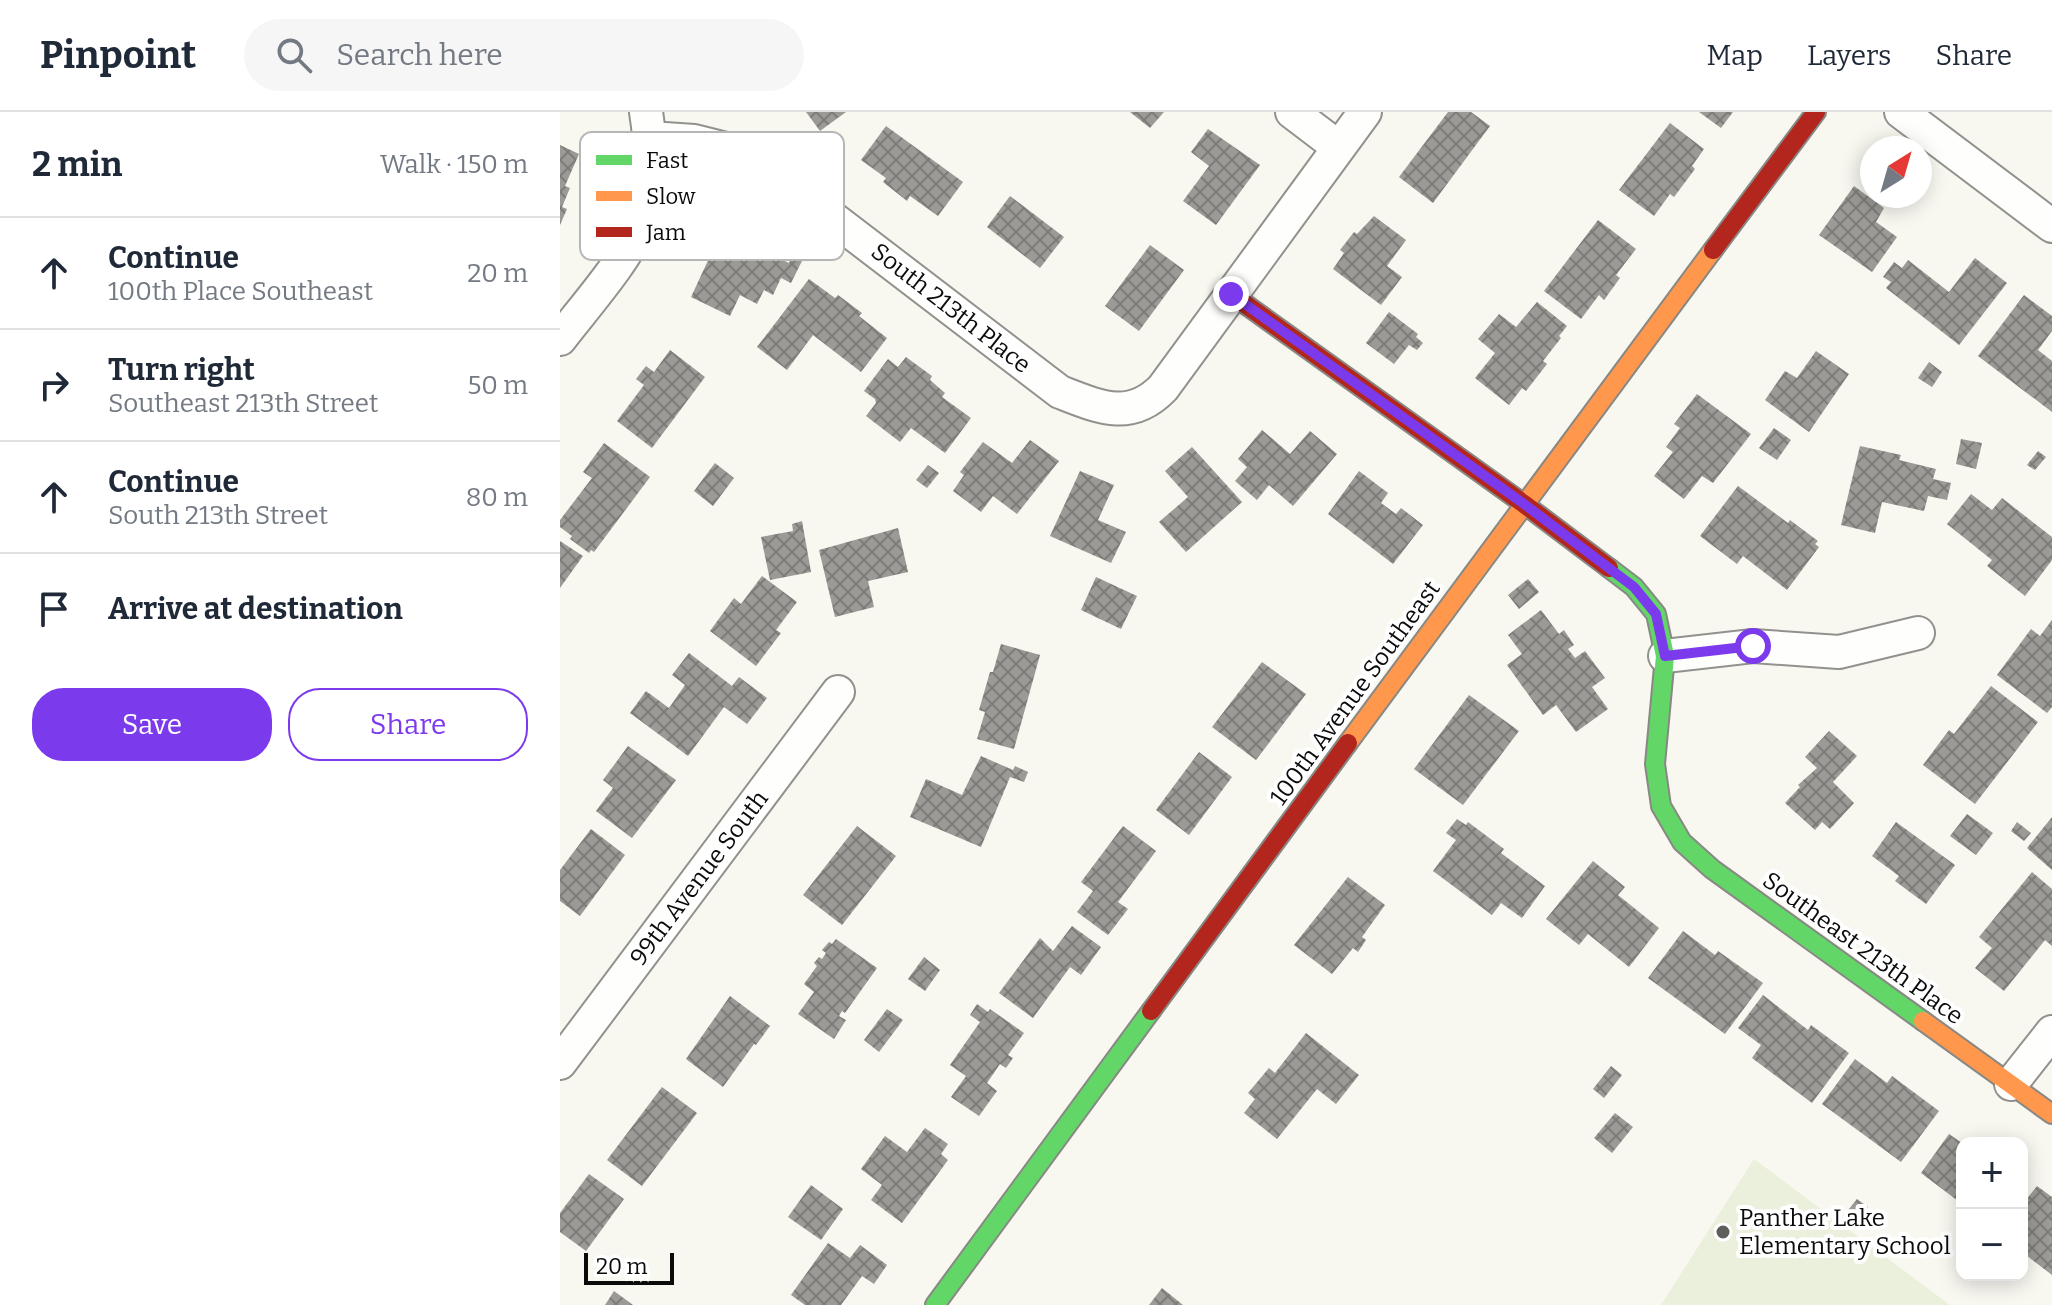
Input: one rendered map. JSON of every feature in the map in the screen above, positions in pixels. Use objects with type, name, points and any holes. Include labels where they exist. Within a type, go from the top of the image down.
[{"type":"street","points":[[1292,112],[1338,147]]},
{"type":"street","points":[[1365,112],[1231,294],[1524,504],[1634,587],[1656,614],[1665,656],[1753,646],[1839,652],[1918,633]]},
{"type":"street","name":"100th Avenue Southeast","points":[[935,1305],[1816,112]]},
{"type":"street","points":[[1901,112],[2052,226]]},
{"type":"street","name":"South 213th Place","points":[[648,125],[668,132]]},
{"type":"street","name":"South 213th Place","points":[[844,227],[1060,392],[1098,406],[1131,409],[1150,402],[1231,294]]},
{"type":"street","points":[[560,339],[620,260]]},
{"type":"street","name":"Southeast 213th Place","points":[[1665,656],[1655,764],[1661,806],[1682,842],[1712,869],[2052,1114]]},
{"type":"street","name":"99th Avenue South","points":[[560,1063],[838,692]]},
{"type":"street","points":[[2011,1084],[2052,1032]]},
{"type":"green space","points":[[1754,1159],[1950,1305],[1661,1305]]},
{"type":"building","points":[[806,112],[846,112],[820,131]]},
{"type":"building","points":[[1130,112],[1164,112],[1150,128]]},
{"type":"building","points":[[1448,112],[1471,112],[1490,126],[1433,203],[1399,177]]},
{"type":"building","points":[[1699,112],[1733,112],[1721,128]]},
{"type":"building","points":[[1670,123],[1704,149],[1692,166],[1695,169],[1674,197],[1670,194],[1654,216],[1619,190]]},
{"type":"building","points":[[886,126],[963,182],[938,216],[910,196],[907,201],[883,182],[886,178],[861,160]]},
{"type":"building","points":[[1208,129],[1260,165],[1216,225],[1183,201],[1209,166],[1191,152]]},
{"type":"building","points":[[560,145],[579,154],[565,186],[570,188],[562,207],[567,209],[560,225]]},
{"type":"building","points":[[1854,186],[1860,190],[1860,208],[1884,208],[1876,222],[1897,237],[1872,272],[1819,235]]},
{"type":"building","points":[[1010,196],[1064,237],[1040,268],[987,227]]},
{"type":"building","points":[[1374,216],[1406,240],[1387,266],[1402,277],[1381,305],[1333,269],[1344,253],[1340,250],[1354,232],[1357,234]]},
{"type":"building","points":[[1598,220],[1636,249],[1616,275],[1620,278],[1604,300],[1599,295],[1581,319],[1544,291]]},
{"type":"building","points":[[1150,245],[1184,270],[1139,331],[1105,306]]},
{"type":"building","points":[[1975,258],[2007,283],[1959,345],[1886,288],[1891,282],[1883,277],[1894,262],[1902,268],[1908,260],[1949,292]]},
{"type":"building","points":[[708,260],[783,260],[789,263],[790,260],[802,260],[791,283],[781,278],[773,295],[764,290],[757,304],[740,295],[730,316],[691,297]]},
{"type":"building","points":[[809,279],[862,313],[859,316],[887,338],[861,372],[813,335],[787,370],[757,347]]},
{"type":"building","points":[[2024,295],[2052,316],[2052,331],[2038,350],[2052,361],[2052,412],[1978,356]]},
{"type":"building","points":[[1537,302],[1567,326],[1543,361],[1547,364],[1526,391],[1522,388],[1509,405],[1475,378],[1495,353],[1478,339],[1499,314],[1516,327]]},
{"type":"building","points":[[1389,312],[1418,334],[1416,337],[1423,343],[1417,350],[1409,345],[1394,364],[1366,343]]},
{"type":"building","points":[[670,350],[705,377],[652,448],[617,421],[644,385],[636,379],[646,366],[654,372]]},
{"type":"building","points":[[1816,351],[1849,374],[1809,432],[1765,400],[1785,371],[1797,378]]},
{"type":"building","points":[[906,357],[932,376],[930,380],[945,393],[942,397],[971,418],[945,453],[911,428],[900,442],[866,416],[876,403],[864,391],[888,359],[898,367]]},
{"type":"building","points":[[1929,362],[1942,372],[1932,387],[1918,378]]},
{"type":"building","points":[[1697,394],[1751,434],[1713,483],[1702,476],[1684,499],[1654,476],[1673,452],[1666,447],[1680,428],[1674,424]]},
{"type":"building","points":[[1774,428],[1791,440],[1777,460],[1759,448]]},
{"type":"building","points":[[1262,430],[1290,454],[1310,431],[1337,454],[1293,506],[1269,485],[1257,500],[1235,481],[1247,467],[1238,459]]},
{"type":"building","points":[[1961,439],[1982,443],[1976,469],[1956,464]]},
{"type":"building","points":[[1030,440],[1059,461],[1017,514],[993,496],[981,512],[953,491],[964,475],[960,472],[983,442],[1012,463]]},
{"type":"building","points":[[604,443],[650,477],[594,552],[591,550],[589,553],[570,539],[572,536],[560,527],[560,520],[592,478],[583,472]]},
{"type":"building","points":[[1860,446],[1901,455],[1899,460],[1936,469],[1933,479],[1951,483],[1947,500],[1928,496],[1924,511],[1882,502],[1875,533],[1841,525]]},
{"type":"building","points":[[1192,447],[1242,502],[1186,552],[1159,522],[1188,497],[1165,471]]},
{"type":"building","points":[[2038,451],[2046,457],[2035,470],[2027,465]]},
{"type":"building","points":[[715,463],[734,478],[713,506],[694,491]]},
{"type":"building","points":[[928,465],[939,473],[927,488],[916,480]]},
{"type":"building","points":[[1080,471],[1114,485],[1098,520],[1126,532],[1111,563],[1050,536]]},
{"type":"building","points":[[1359,471],[1388,493],[1381,503],[1396,514],[1401,508],[1423,525],[1393,564],[1328,514]]},
{"type":"building","points":[[1738,486],[1818,541],[1815,544],[1819,547],[1787,590],[1743,556],[1737,564],[1700,536]]},
{"type":"building","points":[[1971,494],[1992,510],[2002,498],[2052,537],[2052,560],[2025,596],[1987,566],[1992,560],[1947,524]]},
{"type":"building","points":[[802,521],[811,572],[770,580],[761,537],[793,531],[792,524]]},
{"type":"building","points":[[898,528],[908,572],[868,581],[874,607],[835,617],[819,550]]},
{"type":"building","points":[[560,541],[583,556],[560,588]]},
{"type":"building","points":[[762,576],[797,602],[776,630],[781,633],[756,666],[710,631],[734,598],[741,604]]},
{"type":"building","points":[[1096,577],[1137,596],[1121,629],[1081,610]]},
{"type":"building","points":[[1528,579],[1539,592],[1519,609],[1508,595]]},
{"type":"building","points":[[1541,610],[1559,634],[1564,630],[1574,645],[1568,649],[1575,658],[1585,651],[1605,678],[1592,687],[1608,709],[1576,732],[1556,705],[1543,715],[1507,665],[1522,654],[1508,635]]},
{"type":"building","points":[[2052,620],[2052,707],[2047,713],[1997,675],[2031,629],[2040,636]]},
{"type":"building","points":[[1001,644],[1040,655],[1014,749],[977,739],[985,712],[979,710]]},
{"type":"building","points":[[689,653],[732,686],[739,677],[767,698],[747,724],[724,707],[688,756],[630,713],[646,691],[669,708],[685,685],[672,675]]},
{"type":"building","points":[[1262,662],[1306,694],[1256,760],[1212,727]]},
{"type":"building","points":[[1991,686],[2038,722],[1975,804],[1923,765],[1949,730],[1954,734]]},
{"type":"building","points":[[1469,695],[1519,731],[1463,805],[1414,769]]},
{"type":"building","points":[[1829,731],[1857,756],[1833,782],[1854,803],[1830,829],[1822,822],[1815,830],[1785,803],[1800,787],[1798,785],[1817,768],[1805,757]]},
{"type":"building","points":[[628,746],[676,780],[632,838],[596,811],[613,788],[603,780]]},
{"type":"building","points":[[1199,752],[1232,777],[1189,835],[1156,810]]},
{"type":"building","points":[[981,756],[1013,770],[1015,766],[1028,772],[1024,782],[1010,777],[981,847],[910,817],[926,779],[962,795]]},
{"type":"building","points":[[1967,814],[1993,833],[1976,855],[1950,836]]},
{"type":"building","points":[[2052,817],[2052,870],[2027,848]]},
{"type":"building","points":[[1457,819],[1466,825],[1468,822],[1504,849],[1501,853],[1545,886],[1522,918],[1501,903],[1492,915],[1433,871],[1456,840],[1446,833]]},
{"type":"building","points":[[1896,822],[1955,865],[1926,904],[1895,881],[1899,876],[1872,856]]},
{"type":"building","points":[[2017,822],[2031,833],[2024,841],[2011,831]]},
{"type":"building","points":[[857,826],[896,856],[842,925],[803,895]]},
{"type":"building","points":[[1123,826],[1156,851],[1118,902],[1128,909],[1108,935],[1077,912],[1093,891],[1081,882]]},
{"type":"building","points":[[591,829],[625,855],[580,916],[560,901],[560,870]]},
{"type":"building","points":[[1593,861],[1625,887],[1618,895],[1659,928],[1629,967],[1588,934],[1579,945],[1546,919]]},
{"type":"building","points":[[2032,872],[2052,889],[2052,946],[2045,940],[2004,991],[1975,968],[1992,948],[1979,937]]},
{"type":"building","points":[[1348,877],[1385,905],[1362,937],[1366,940],[1358,952],[1353,948],[1332,974],[1294,945]]},
{"type":"building","points":[[1072,926],[1101,947],[1081,975],[1070,967],[1033,1018],[999,993],[1040,938],[1053,951]]},
{"type":"building","points":[[1683,931],[1715,955],[1718,951],[1763,983],[1725,1034],[1648,978]]},
{"type":"building","points":[[836,939],[877,968],[845,1013],[842,1011],[839,1016],[846,1020],[834,1039],[798,1014],[814,992],[804,984],[817,966],[814,963],[819,957],[822,959],[826,953],[822,950]]},
{"type":"building","points":[[924,957],[940,970],[925,991],[908,979]]},
{"type":"building","points":[[1763,995],[1808,1030],[1811,1025],[1849,1053],[1812,1103],[1752,1058],[1761,1045],[1738,1028]]},
{"type":"building","points":[[730,996],[770,1026],[723,1087],[686,1059]]},
{"type":"building","points":[[977,1004],[988,1012],[990,1009],[1024,1033],[1008,1055],[1013,1058],[1006,1068],[1000,1064],[987,1083],[997,1091],[979,1116],[951,1097],[966,1076],[950,1065],[980,1022],[970,1015]]},
{"type":"building","points":[[887,1009],[903,1020],[879,1052],[864,1040]]},
{"type":"building","points":[[1306,1033],[1359,1075],[1336,1104],[1317,1089],[1277,1139],[1244,1113],[1255,1099],[1248,1093],[1269,1068],[1275,1073]]},
{"type":"building","points":[[1855,1059],[1887,1083],[1892,1076],[1939,1111],[1901,1162],[1822,1104]]},
{"type":"building","points":[[1611,1066],[1622,1075],[1604,1098],[1593,1089]]},
{"type":"building","points":[[662,1087],[697,1113],[642,1186],[607,1160]]},
{"type":"building","points":[[1615,1113],[1633,1127],[1612,1153],[1594,1138]]},
{"type":"building","points":[[925,1128],[948,1144],[941,1154],[948,1160],[902,1223],[871,1200],[882,1185],[861,1169],[885,1136],[907,1152]]},
{"type":"building","points":[[1949,1134],[1956,1139],[1956,1199],[1921,1173]]},
{"type":"building","points":[[589,1174],[624,1199],[586,1251],[560,1232],[560,1213]]},
{"type":"building","points":[[811,1185],[843,1209],[821,1240],[788,1217]]},
{"type":"building","points":[[2037,1186],[2052,1197],[2052,1275],[2028,1257],[2028,1197]]},
{"type":"building","points":[[1857,1199],[1868,1207],[1860,1217],[1849,1209]]},
{"type":"building","points":[[828,1243],[850,1258],[860,1245],[887,1265],[874,1284],[862,1276],[841,1305],[805,1305],[791,1295]]},
{"type":"building","points":[[1162,1288],[1183,1305],[1149,1305]]},
{"type":"building","points":[[614,1291],[633,1305],[605,1305]]},
{"type":"traffic: fast","points":[[1609,568],[1634,587],[1656,614],[1665,656],[1655,764],[1661,806],[1682,842],[1712,869],[1923,1021]]},
{"type":"traffic: fast","points":[[935,1305],[1151,1011]]},
{"type":"traffic: slow","points":[[1348,743],[1713,250]]},
{"type":"traffic: slow","points":[[1923,1021],[2052,1114]]},
{"type":"traffic: jam","points":[[1713,250],[1816,112]]},
{"type":"traffic: jam","points":[[1231,294],[1609,568]]},
{"type":"traffic: jam","points":[[1151,1011],[1348,743]]},
{"type":"place","name":"Panther Lake Elementary School","points":[[1723,1232]]},
{"type":"route","points":[[1231,294],[1524,504],[1634,587],[1656,614],[1665,656],[1753,646]]}]
